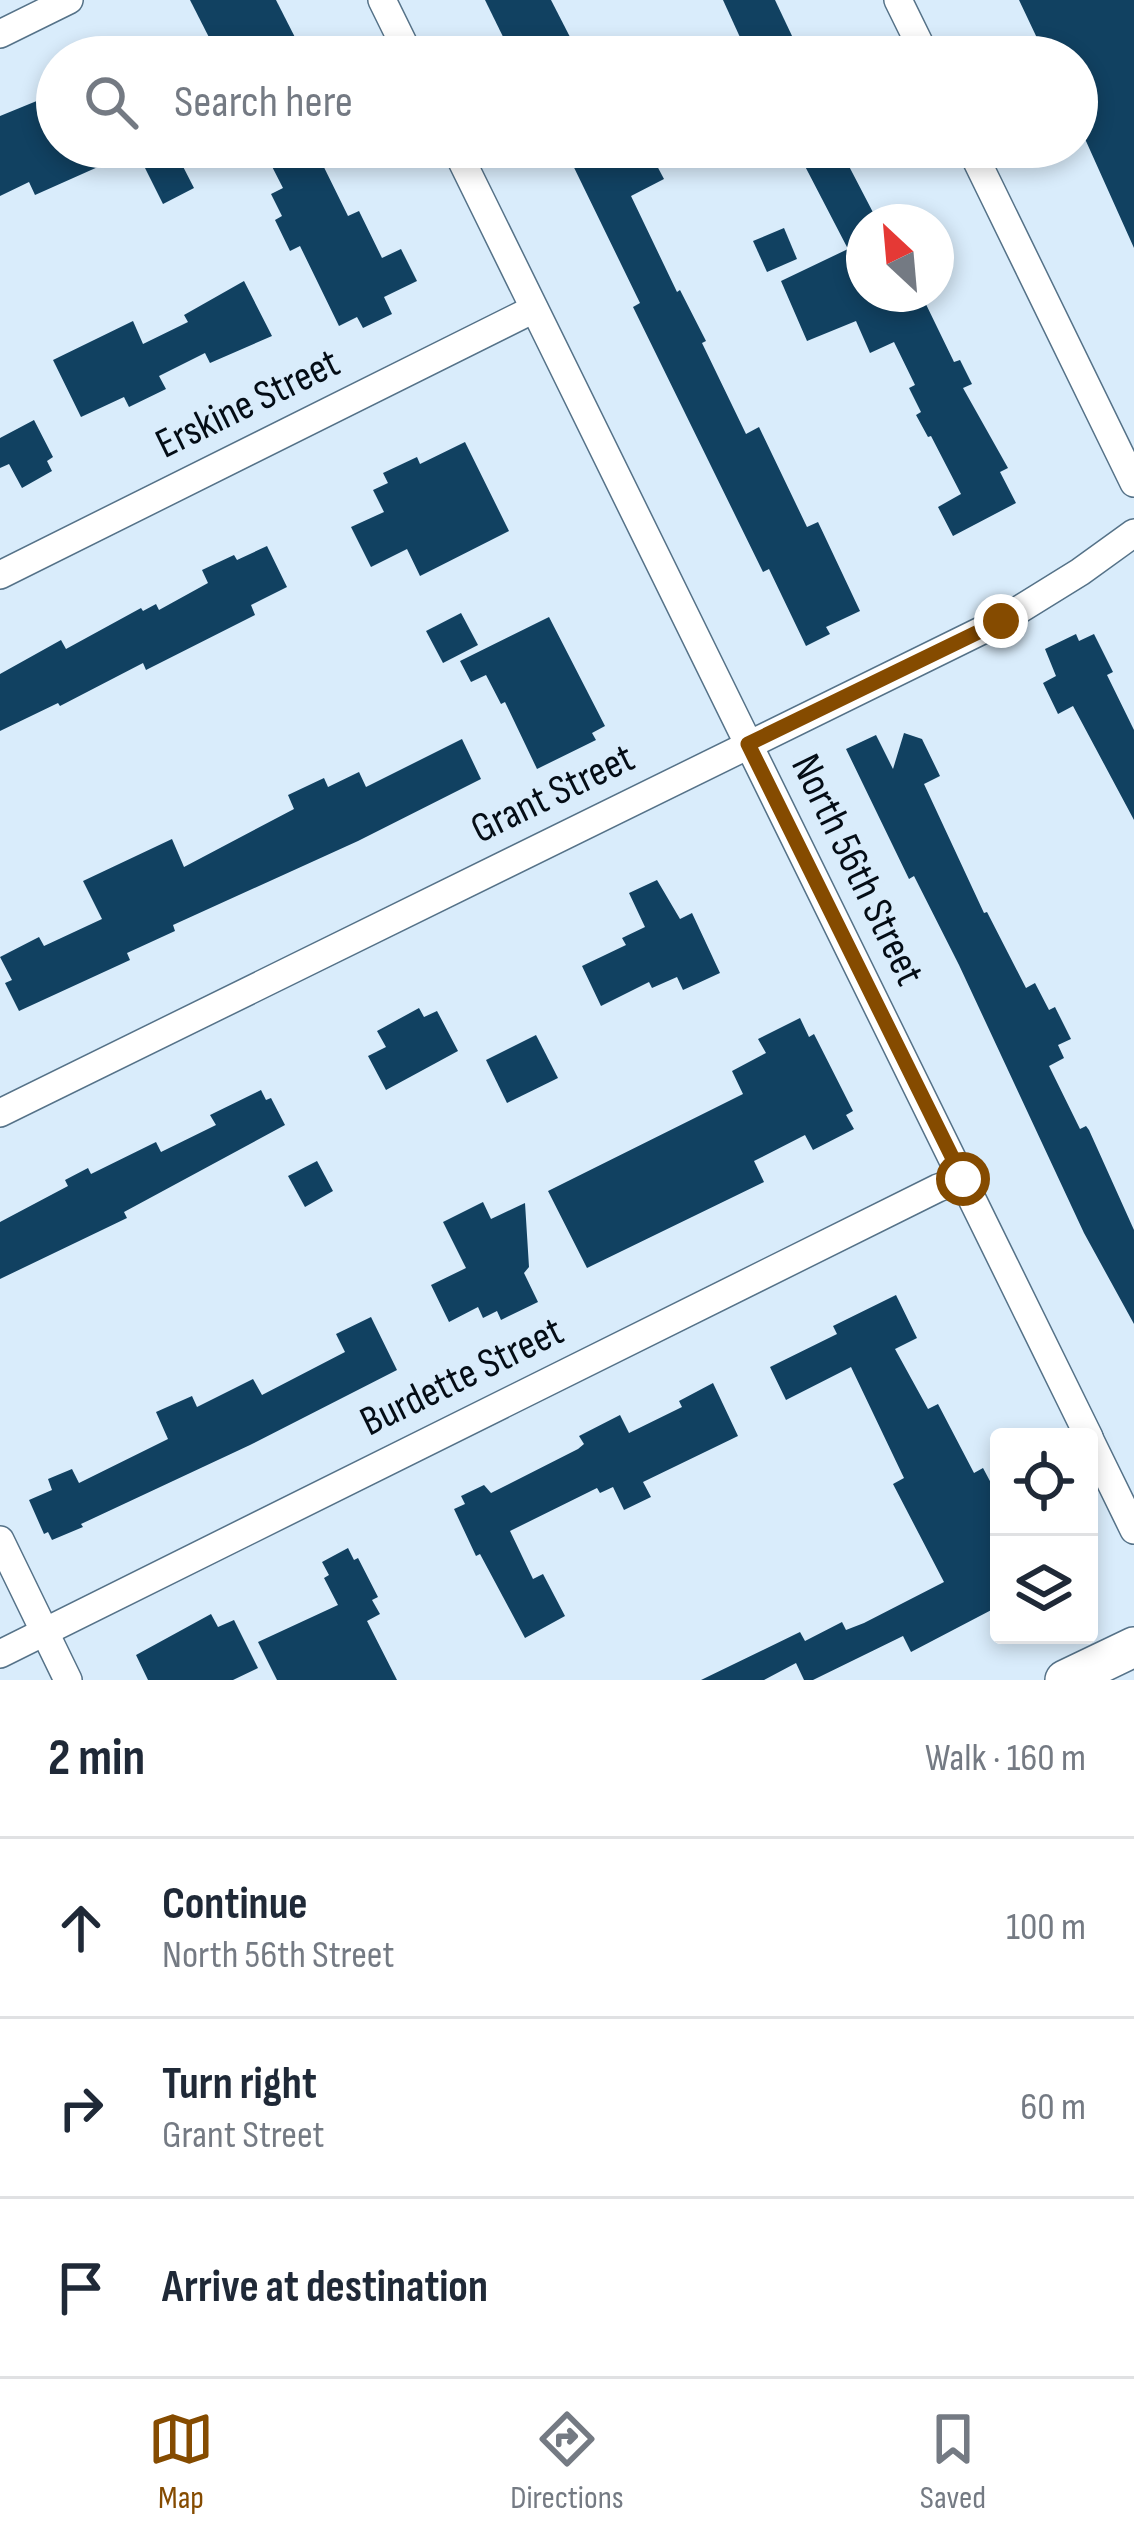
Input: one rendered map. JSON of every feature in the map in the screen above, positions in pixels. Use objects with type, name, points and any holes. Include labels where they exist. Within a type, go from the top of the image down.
[{"type":"main road","points":[[1065,1680],[1134,1647]]},
{"type":"street","points":[[0,34],[69,0]]},
{"type":"street","points":[[382,0],[400,36]]},
{"type":"street","points":[[898,0],[916,36]]},
{"type":"street","name":"North 56th Street","points":[[464,168],[1085,1428]]},
{"type":"street","points":[[980,168],[1134,483]]},
{"type":"street","name":"Erskine Street","points":[[0,575],[534,309]]},
{"type":"street","name":"Grant Street","points":[[0,1113],[1001,621],[1134,533]]},
{"type":"street","name":"Burdette Street","points":[[0,1654],[963,1179]]},
{"type":"street","name":"North 56th Street","points":[[1098,1456],[1134,1530]]},
{"type":"street","points":[[0,1540],[68,1680]]},
{"type":"building","points":[[190,0],[276,0],[294,36],[208,36]]},
{"type":"building","points":[[485,0],[551,0],[569,36],[503,36]]},
{"type":"building","points":[[723,0],[775,0],[792,36],[739,36]]},
{"type":"building","points":[[1019,0],[1134,0],[1134,248],[1098,168],[1098,36],[1036,36]]},
{"type":"building","points":[[36,101],[36,168],[96,168],[35,195],[29,182],[0,196],[0,116]]},
{"type":"building","points":[[145,168],[184,168],[194,188],[163,204]]},
{"type":"building","points":[[273,168],[324,168],[348,216],[359,211],[382,258],[401,249],[417,281],[384,297],[392,314],[363,328],[357,317],[339,326],[300,246],[290,251],[275,220],[282,216],[271,194],[283,188]]},
{"type":"building","points":[[574,168],[658,168],[664,179],[631,196],[706,341],[702,343],[746,434],[759,427],[807,527],[818,522],[860,611],[826,627],[830,634],[806,646],[769,569],[763,572],[633,307],[640,303]]},
{"type":"building","points":[[806,168],[850,168],[869,204],[846,204],[846,245]]},
{"type":"building","points":[[784,228],[797,259],[767,272],[753,241]]},
{"type":"building","points":[[846,250],[846,312],[930,312],[954,362],[960,360],[972,384],[963,388],[1008,468],[1000,472],[1016,503],[953,536],[938,507],[961,494],[916,415],[921,412],[909,388],[915,385],[894,342],[870,353],[856,321],[807,341],[781,281]]},
{"type":"building","points":[[244,281],[272,336],[210,363],[205,353],[159,376],[166,389],[129,407],[124,397],[81,417],[53,360],[133,321],[143,344],[188,322],[184,315]]},
{"type":"building","points":[[34,420],[53,457],[47,461],[52,471],[22,488],[9,464],[0,468],[0,438]]},
{"type":"building","points":[[465,442],[509,531],[420,576],[407,549],[371,567],[351,527],[384,512],[373,490],[388,483],[383,473],[417,457],[420,464]]},
{"type":"building","points":[[267,546],[287,587],[251,605],[255,615],[146,670],[143,663],[0,731],[0,674],[61,640],[66,649],[141,608],[156,604],[159,610],[208,583],[202,570]]},
{"type":"building","points":[[461,613],[478,645],[443,663],[426,631]]},
{"type":"building","points":[[549,617],[605,726],[592,733],[596,740],[537,769],[505,702],[501,704],[486,675],[471,682],[460,661]]},
{"type":"building","points":[[1076,634],[1079,641],[1094,634],[1113,672],[1107,675],[1134,730],[1134,820],[1073,706],[1058,714],[1043,683],[1056,676],[1045,649]]},
{"type":"building","points":[[904,733],[922,739],[940,776],[924,784],[984,913],[1026,988],[1035,983],[1049,1010],[1055,1007],[1071,1039],[1058,1045],[1064,1058],[1049,1066],[1080,1129],[1086,1126],[1089,1130],[1134,1230],[1134,1324],[1084,1233],[959,965],[914,876],[909,879],[846,749],[876,735],[893,769]]},
{"type":"building","points":[[462,739],[481,779],[173,925],[175,931],[127,953],[130,960],[19,1011],[5,983],[12,980],[0,957],[39,937],[44,946],[102,919],[83,881],[172,839],[184,867],[294,809],[288,795],[324,778],[328,787],[359,772],[366,787]]},
{"type":"building","points":[[657,880],[680,919],[692,913],[720,973],[683,990],[677,977],[652,988],[649,982],[601,1006],[582,966],[626,945],[622,938],[645,927],[629,893]]},
{"type":"building","points":[[419,1008],[424,1017],[437,1011],[458,1051],[386,1090],[368,1056],[386,1047],[377,1031]]},
{"type":"building","points":[[800,1018],[809,1037],[814,1034],[853,1111],[846,1115],[854,1129],[813,1150],[805,1135],[754,1161],[764,1182],[587,1268],[548,1191],[743,1094],[732,1071],[766,1053],[758,1039]]},
{"type":"building","points":[[536,1035],[558,1078],[507,1103],[486,1060]]},
{"type":"building","points":[[261,1090],[266,1100],[271,1098],[285,1125],[124,1212],[127,1218],[0,1279],[0,1222],[68,1186],[65,1180],[88,1168],[91,1174],[156,1142],[161,1152],[216,1125],[210,1115]]},
{"type":"building","points":[[317,1161],[333,1191],[305,1207],[288,1176]]},
{"type":"building","points":[[483,1202],[491,1219],[525,1203],[529,1267],[524,1273],[538,1302],[501,1320],[497,1311],[483,1318],[478,1307],[449,1322],[431,1285],[466,1268],[443,1222]]},
{"type":"building","points":[[896,1295],[917,1338],[895,1349],[928,1409],[938,1404],[974,1473],[983,1468],[990,1481],[990,1611],[911,1652],[903,1636],[813,1680],[804,1680],[796,1663],[764,1680],[701,1680],[800,1632],[805,1641],[842,1622],[846,1630],[864,1623],[944,1582],[893,1484],[904,1478],[851,1367],[786,1400],[770,1367],[837,1334],[833,1326]]},
{"type":"building","points":[[371,1317],[397,1370],[81,1524],[83,1527],[52,1540],[48,1532],[44,1534],[29,1500],[52,1490],[48,1479],[72,1469],[79,1483],[168,1439],[156,1412],[192,1396],[197,1407],[253,1379],[262,1395],[345,1352],[336,1334]]},
{"type":"building","points":[[713,1383],[738,1436],[643,1482],[651,1497],[624,1510],[613,1487],[600,1493],[597,1488],[510,1531],[533,1579],[543,1574],[565,1616],[525,1638],[454,1509],[465,1504],[461,1496],[484,1485],[491,1493],[578,1449],[584,1444],[579,1436],[620,1415],[629,1433],[682,1407],[679,1401]]},
{"type":"building","points":[[348,1548],[378,1597],[372,1600],[380,1614],[367,1621],[397,1680],[277,1680],[258,1642],[338,1605],[324,1578],[329,1575],[322,1562]]},
{"type":"building","points":[[211,1614],[218,1627],[234,1620],[258,1668],[233,1680],[148,1680],[136,1655]]},
{"type":"route","points":[[963,1179],[748,744],[1001,621]]}]
